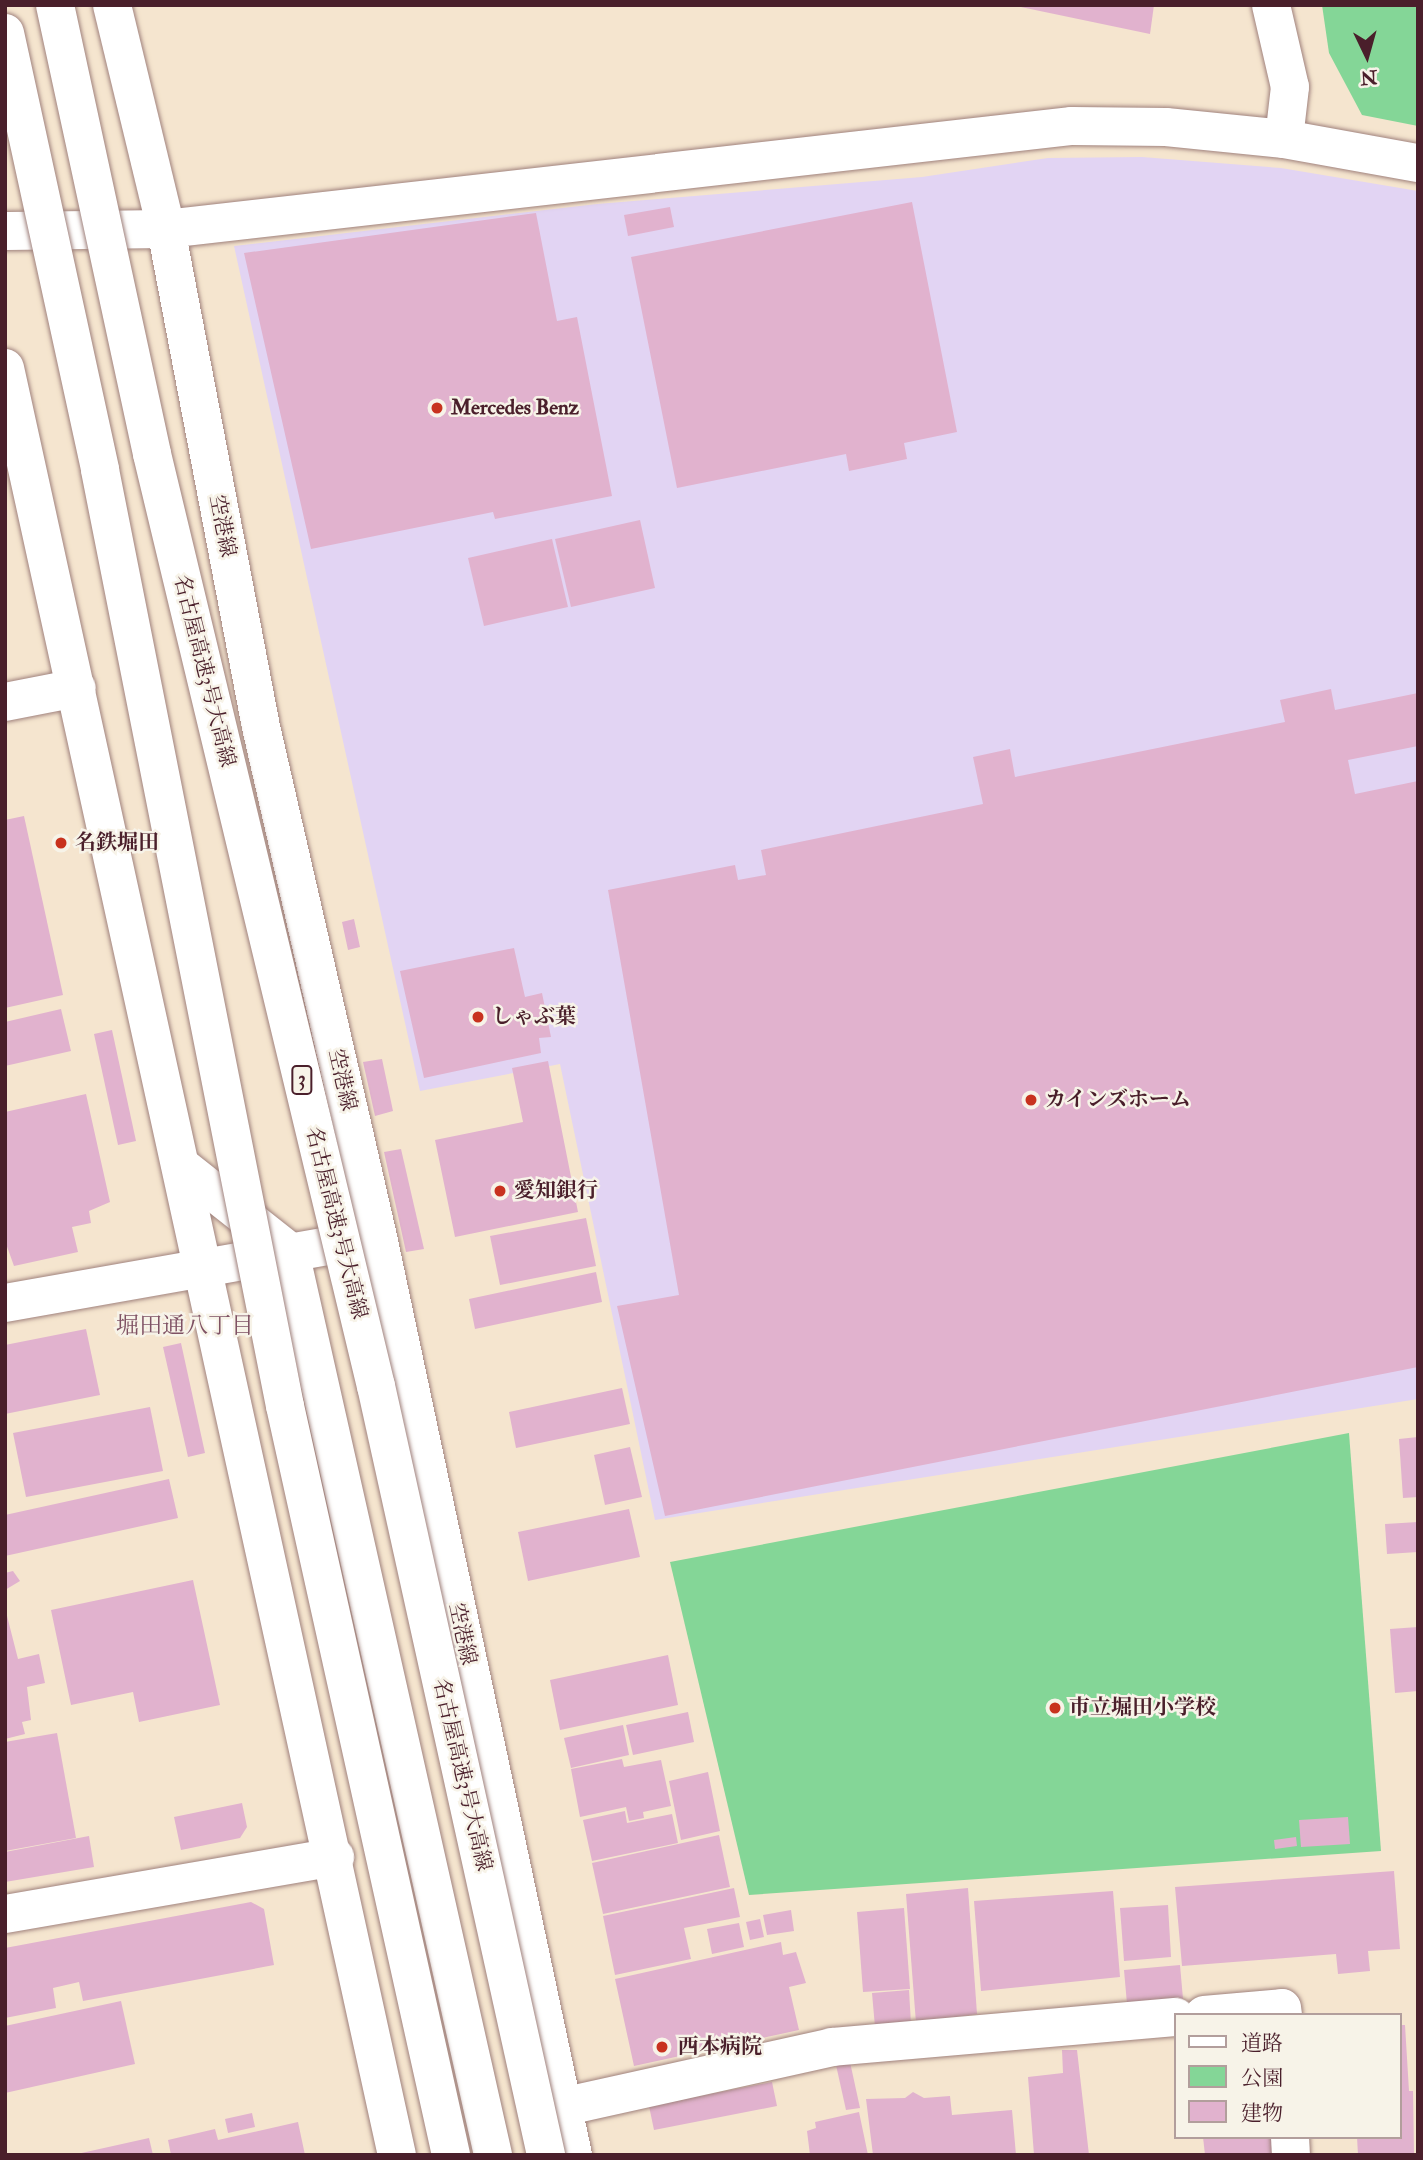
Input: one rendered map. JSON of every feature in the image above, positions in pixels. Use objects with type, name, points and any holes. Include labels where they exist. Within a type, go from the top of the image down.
[{"type":"main road","name":"名古屋高速3号大高線","points":[[55,5],[152,454],[373,1373],[546,2155]]},
{"type":"main road","name":"空港線","points":[[112,5],[166,229],[261,727],[378,1237],[573,2155]]},
{"type":"main road","points":[[1271,5],[1290,87],[1284,139]]},
{"type":"main road","points":[[5,33],[102,483],[285,1406],[451,2155]]},
{"type":"main road","points":[[5,231],[166,229],[1072,126],[1166,127],[1284,139],[1418,163]]},
{"type":"main road","points":[[5,368],[335,1857],[397,2155]]},
{"type":"main road","points":[[5,702],[77,688]]},
{"type":"main road","points":[[181,1167],[290,1252],[493,2155]]},
{"type":"main road","points":[[5,1303],[378,1237]]},
{"type":"main road","points":[[5,1914],[335,1857]]},
{"type":"main road","points":[[1226,2013],[1282,2008],[1283,2013]]},
{"type":"main road","points":[[562,2106],[832,2047],[1174,2017]]},
{"type":"shaded area","points":[[1142,157],[1281,168],[1418,191],[1418,1399],[655,1520],[560,1064],[420,1091],[234,246],[597,204],[922,177],[1048,158]]},
{"type":"green space","points":[[1322,5],[1418,6],[1418,126],[1362,115],[1329,53]]},
{"type":"green space","name":"市立堀田小学校","points":[[1349,1433],[1381,1851],[749,1895],[670,1562]]},
{"type":"building","points":[[1011,5],[1154,5],[1150,34]]},
{"type":"building","points":[[912,202],[957,432],[904,443],[907,459],[849,471],[846,454],[677,488],[631,257]]},
{"type":"building","points":[[670,207],[674,227],[628,236],[624,215]]},
{"type":"building","name":"Mercedes Benz","points":[[536,213],[557,321],[577,317],[612,496],[495,519],[493,512],[311,549],[244,253]]},
{"type":"building","points":[[640,520],[655,588],[571,607],[555,539]]},
{"type":"building","points":[[552,539],[568,607],[484,626],[468,558]]},
{"type":"building","name":"カインズホーム","points":[[1331,689],[1335,710],[1418,693],[1418,746],[1348,760],[1355,794],[1418,781],[1418,1367],[665,1516],[617,1306],[679,1295],[608,890],[735,865],[738,880],[766,875],[761,850],[983,804],[973,757],[1010,749],[1015,777],[1285,722],[1280,700]]},
{"type":"building","points":[[24,816],[63,995],[5,1008],[5,820]]},
{"type":"building","points":[[354,919],[360,947],[348,950],[342,922]]},
{"type":"building","name":"しゃぶ葉","points":[[514,948],[525,997],[542,993],[551,1037],[539,1038],[541,1053],[424,1078],[400,971]]},
{"type":"building","points":[[61,1009],[71,1051],[5,1066],[5,1022]]},
{"type":"building","points":[[112,1030],[136,1141],[118,1145],[94,1034]]},
{"type":"building","points":[[382,1059],[393,1111],[375,1116],[363,1062]]},
{"type":"building","name":"愛知銀行","points":[[548,1061],[578,1212],[455,1237],[435,1140],[523,1122],[512,1068]]},
{"type":"building","points":[[86,1094],[110,1202],[89,1211],[91,1223],[72,1227],[78,1252],[14,1266],[5,1241],[5,1112]]},
{"type":"building","points":[[401,1149],[424,1249],[406,1252],[384,1152]]},
{"type":"building","points":[[586,1218],[596,1266],[500,1285],[490,1236]]},
{"type":"building","points":[[596,1272],[602,1302],[475,1329],[469,1299]]},
{"type":"building","points":[[86,1329],[100,1395],[5,1414],[5,1345]]},
{"type":"building","points":[[181,1343],[205,1453],[188,1457],[163,1347]]},
{"type":"building","points":[[622,1388],[630,1424],[516,1448],[509,1412]]},
{"type":"building","points":[[150,1407],[163,1471],[26,1497],[13,1433]]},
{"type":"building","points":[[1418,1437],[1418,1497],[1403,1498],[1399,1439]]},
{"type":"building","points":[[630,1447],[642,1497],[605,1505],[594,1455]]},
{"type":"building","points":[[169,1479],[178,1518],[5,1556],[5,1515]]},
{"type":"building","points":[[629,1509],[640,1557],[528,1581],[518,1532]]},
{"type":"building","points":[[1418,1522],[1418,1552],[1387,1554],[1385,1524]]},
{"type":"building","points":[[13,1571],[20,1581],[5,1590],[5,1573]]},
{"type":"building","points":[[193,1580],[220,1705],[139,1722],[133,1692],[71,1705],[51,1610]]},
{"type":"building","points":[[5,1608],[18,1659],[39,1654],[45,1683],[27,1687],[31,1720],[22,1722],[25,1734],[5,1739]]},
{"type":"building","points":[[1418,1627],[1418,1691],[1395,1693],[1390,1629]]},
{"type":"building","points":[[668,1655],[678,1705],[560,1730],[550,1680]]},
{"type":"building","points":[[688,1712],[694,1742],[633,1755],[626,1725]]},
{"type":"building","points":[[623,1725],[629,1755],[571,1768],[564,1738]]},
{"type":"building","points":[[57,1733],[76,1838],[5,1851],[5,1742]]},
{"type":"building","points":[[622,1759],[624,1767],[661,1760],[671,1806],[643,1812],[644,1818],[629,1821],[626,1807],[580,1817],[571,1769]]},
{"type":"building","points":[[708,1772],[720,1831],[681,1840],[669,1781]]},
{"type":"building","points":[[242,1803],[247,1827],[240,1838],[181,1850],[174,1817]]},
{"type":"building","points":[[625,1811],[627,1823],[672,1814],[678,1843],[592,1861],[583,1820]]},
{"type":"building","points":[[1348,1817],[1350,1844],[1301,1847],[1299,1820]]},
{"type":"building","points":[[719,1835],[730,1887],[603,1914],[592,1863]]},
{"type":"building","points":[[89,1836],[94,1867],[5,1882],[5,1852]]},
{"type":"building","points":[[1296,1837],[1297,1846],[1275,1849],[1274,1840]]},
{"type":"building","points":[[1394,1871],[1400,1949],[1368,1951],[1370,1971],[1338,1974],[1336,1954],[1182,1966],[1175,1887]]},
{"type":"building","points":[[734,1888],[740,1917],[684,1928],[691,1959],[615,1975],[603,1916]]},
{"type":"building","points":[[968,1888],[977,2014],[916,2023],[906,1894]]},
{"type":"building","points":[[1113,1891],[1120,1977],[981,1991],[974,1901]]},
{"type":"building","points":[[251,1902],[264,1909],[274,1965],[83,2001],[79,1982],[53,1988],[56,2008],[5,2018],[5,1948]]},
{"type":"building","points":[[1168,1905],[1171,1957],[1124,1961],[1120,1908]]},
{"type":"building","points":[[904,1908],[910,1989],[863,1992],[857,1912]]},
{"type":"building","points":[[791,1910],[794,1931],[767,1935],[763,1915]]},
{"type":"building","points":[[760,1919],[764,1937],[750,1940],[746,1922]]},
{"type":"building","points":[[739,1923],[744,1947],[712,1954],[707,1929]]},
{"type":"building","points":[[781,1942],[783,1955],[796,1952],[806,1983],[789,1987],[799,2030],[634,2066],[615,1979]]},
{"type":"building","points":[[1180,1965],[1183,1999],[1127,2004],[1124,1970]]},
{"type":"building","points":[[909,1990],[911,2024],[875,2027],[872,1993]]},
{"type":"building","points":[[121,2001],[135,2064],[5,2093],[5,2026]]},
{"type":"building","points":[[1402,2025],[1405,2025],[1409,2091],[1413,2091],[1414,2155],[1358,2155],[1357,2139],[1402,2139]]},
{"type":"building","points":[[1062,2050],[1077,2050],[1089,2155],[1034,2155],[1028,2077],[1063,2073]]},
{"type":"building","points":[[850,2062],[860,2108],[846,2110],[836,2065]]},
{"type":"building","points":[[772,2082],[777,2106],[654,2130],[649,2106]]},
{"type":"building","points":[[913,2092],[924,2098],[950,2096],[952,2115],[1012,2110],[1016,2155],[873,2155],[866,2099],[905,2098]]},
{"type":"building","points":[[859,2112],[868,2155],[810,2155],[807,2131],[816,2128],[815,2122]]},
{"type":"building","points":[[252,2113],[255,2127],[228,2133],[225,2119]]},
{"type":"building","points":[[298,2122],[305,2155],[171,2155],[168,2140],[215,2129],[218,2140]]},
{"type":"building","points":[[149,2138],[153,2155],[77,2154]]},
{"type":"building","points":[[1203,2139],[1274,2139],[1276,2155],[1205,2155]]},
{"type":"place","name":"Mercedes Benz","points":[[437,408]]},
{"type":"place","name":"名鉄堀田","points":[[61,843]]},
{"type":"place","name":"しゃぶ葉","points":[[478,1017]]},
{"type":"place","name":"カインズホーム","points":[[1031,1100]]},
{"type":"place","name":"愛知銀行","points":[[500,1191]]},
{"type":"place","name":"市立堀田小学校","points":[[1055,1708]]},
{"type":"place","name":"西本病院","points":[[662,2047]]},
{"type":"district","name":"堀田通八丁目","points":[[185,1326]]}]
